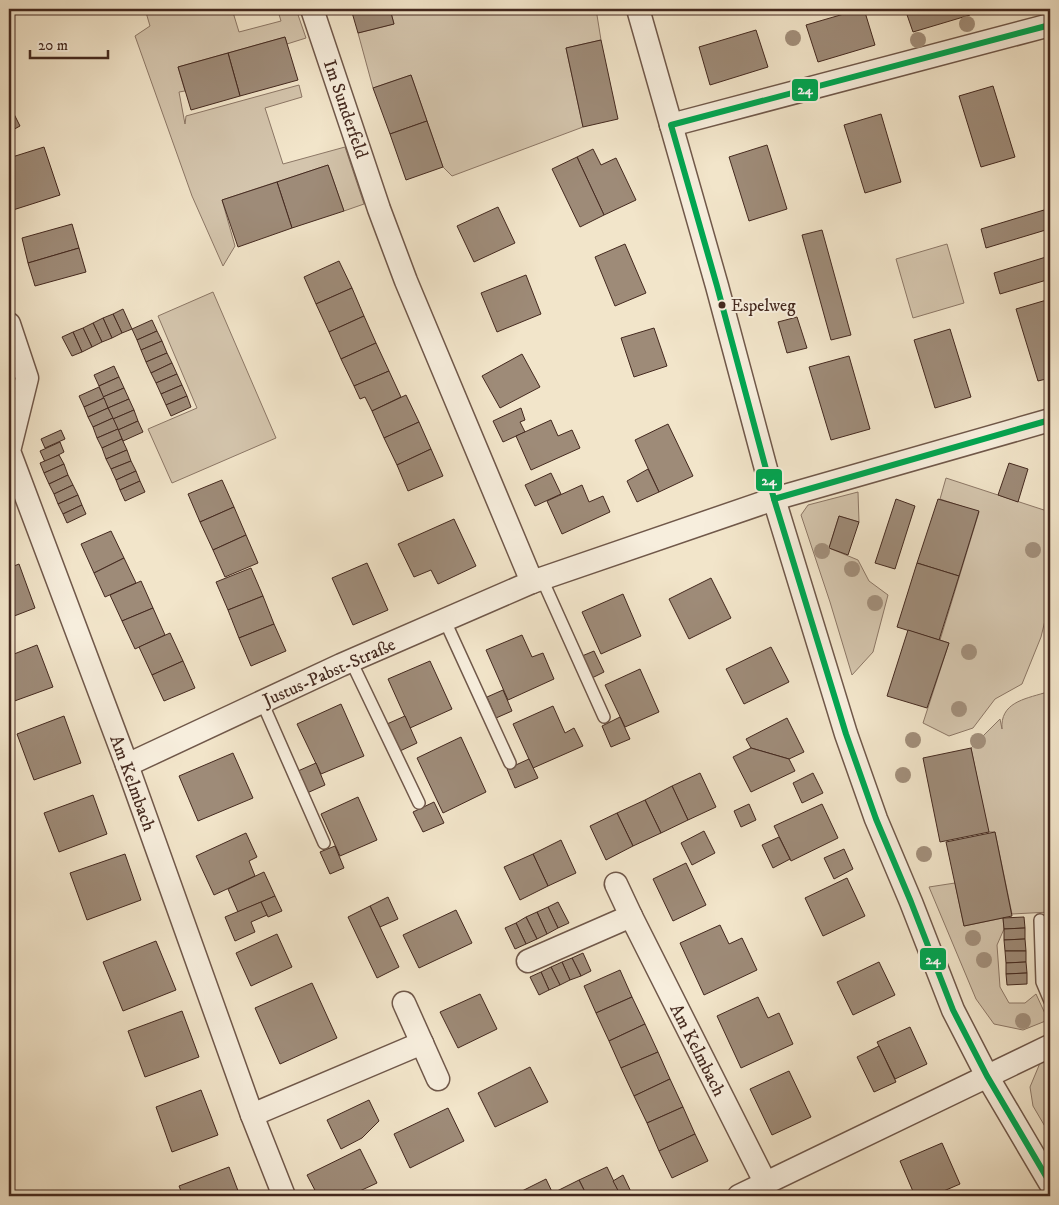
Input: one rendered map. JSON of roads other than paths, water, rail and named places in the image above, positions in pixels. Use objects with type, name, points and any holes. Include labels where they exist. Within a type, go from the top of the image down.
[{"type":"street","name":"Im Sunderfeld","points":[[312,9],[379,209],[406,281],[537,580]]},
{"type":"street","points":[[638,9],[719,293],[774,499],[846,734],[876,819],[953,1010],[987,1076],[1050,1183]]},
{"type":"street","points":[[671,125],[1050,25]]},
{"type":"street","points":[[9,324],[27,378],[9,451]]},
{"type":"street","points":[[774,499],[1050,420]]},
{"type":"street","name":"Am Kelmbach","points":[[9,451],[127,765],[252,1115],[284,1196]]},
{"type":"street","name":"Justus-Pabst-Straße","points":[[127,765],[351,661],[537,580],[774,499]]},
{"type":"street","name":"Am Kelmbach","points":[[616,884],[766,1184]]},
{"type":"street","points":[[528,961],[631,916]]},
{"type":"street","points":[[404,1003],[438,1079]]},
{"type":"street","points":[[252,1115],[422,1043]]},
{"type":"street","points":[[739,1196],[1050,1046]]},
{"type":"lane","points":[[537,580],[604,717]]},
{"type":"lane","points":[[445,620],[510,763]]},
{"type":"lane","points":[[351,661],[419,803]]},
{"type":"lane","points":[[262,702],[324,843]]},
{"type":"lane","points":[[1040,920],[1042,982],[1050,1001]]},
{"type":"place","name":"Espelweg","points":[[722,305]]}]
